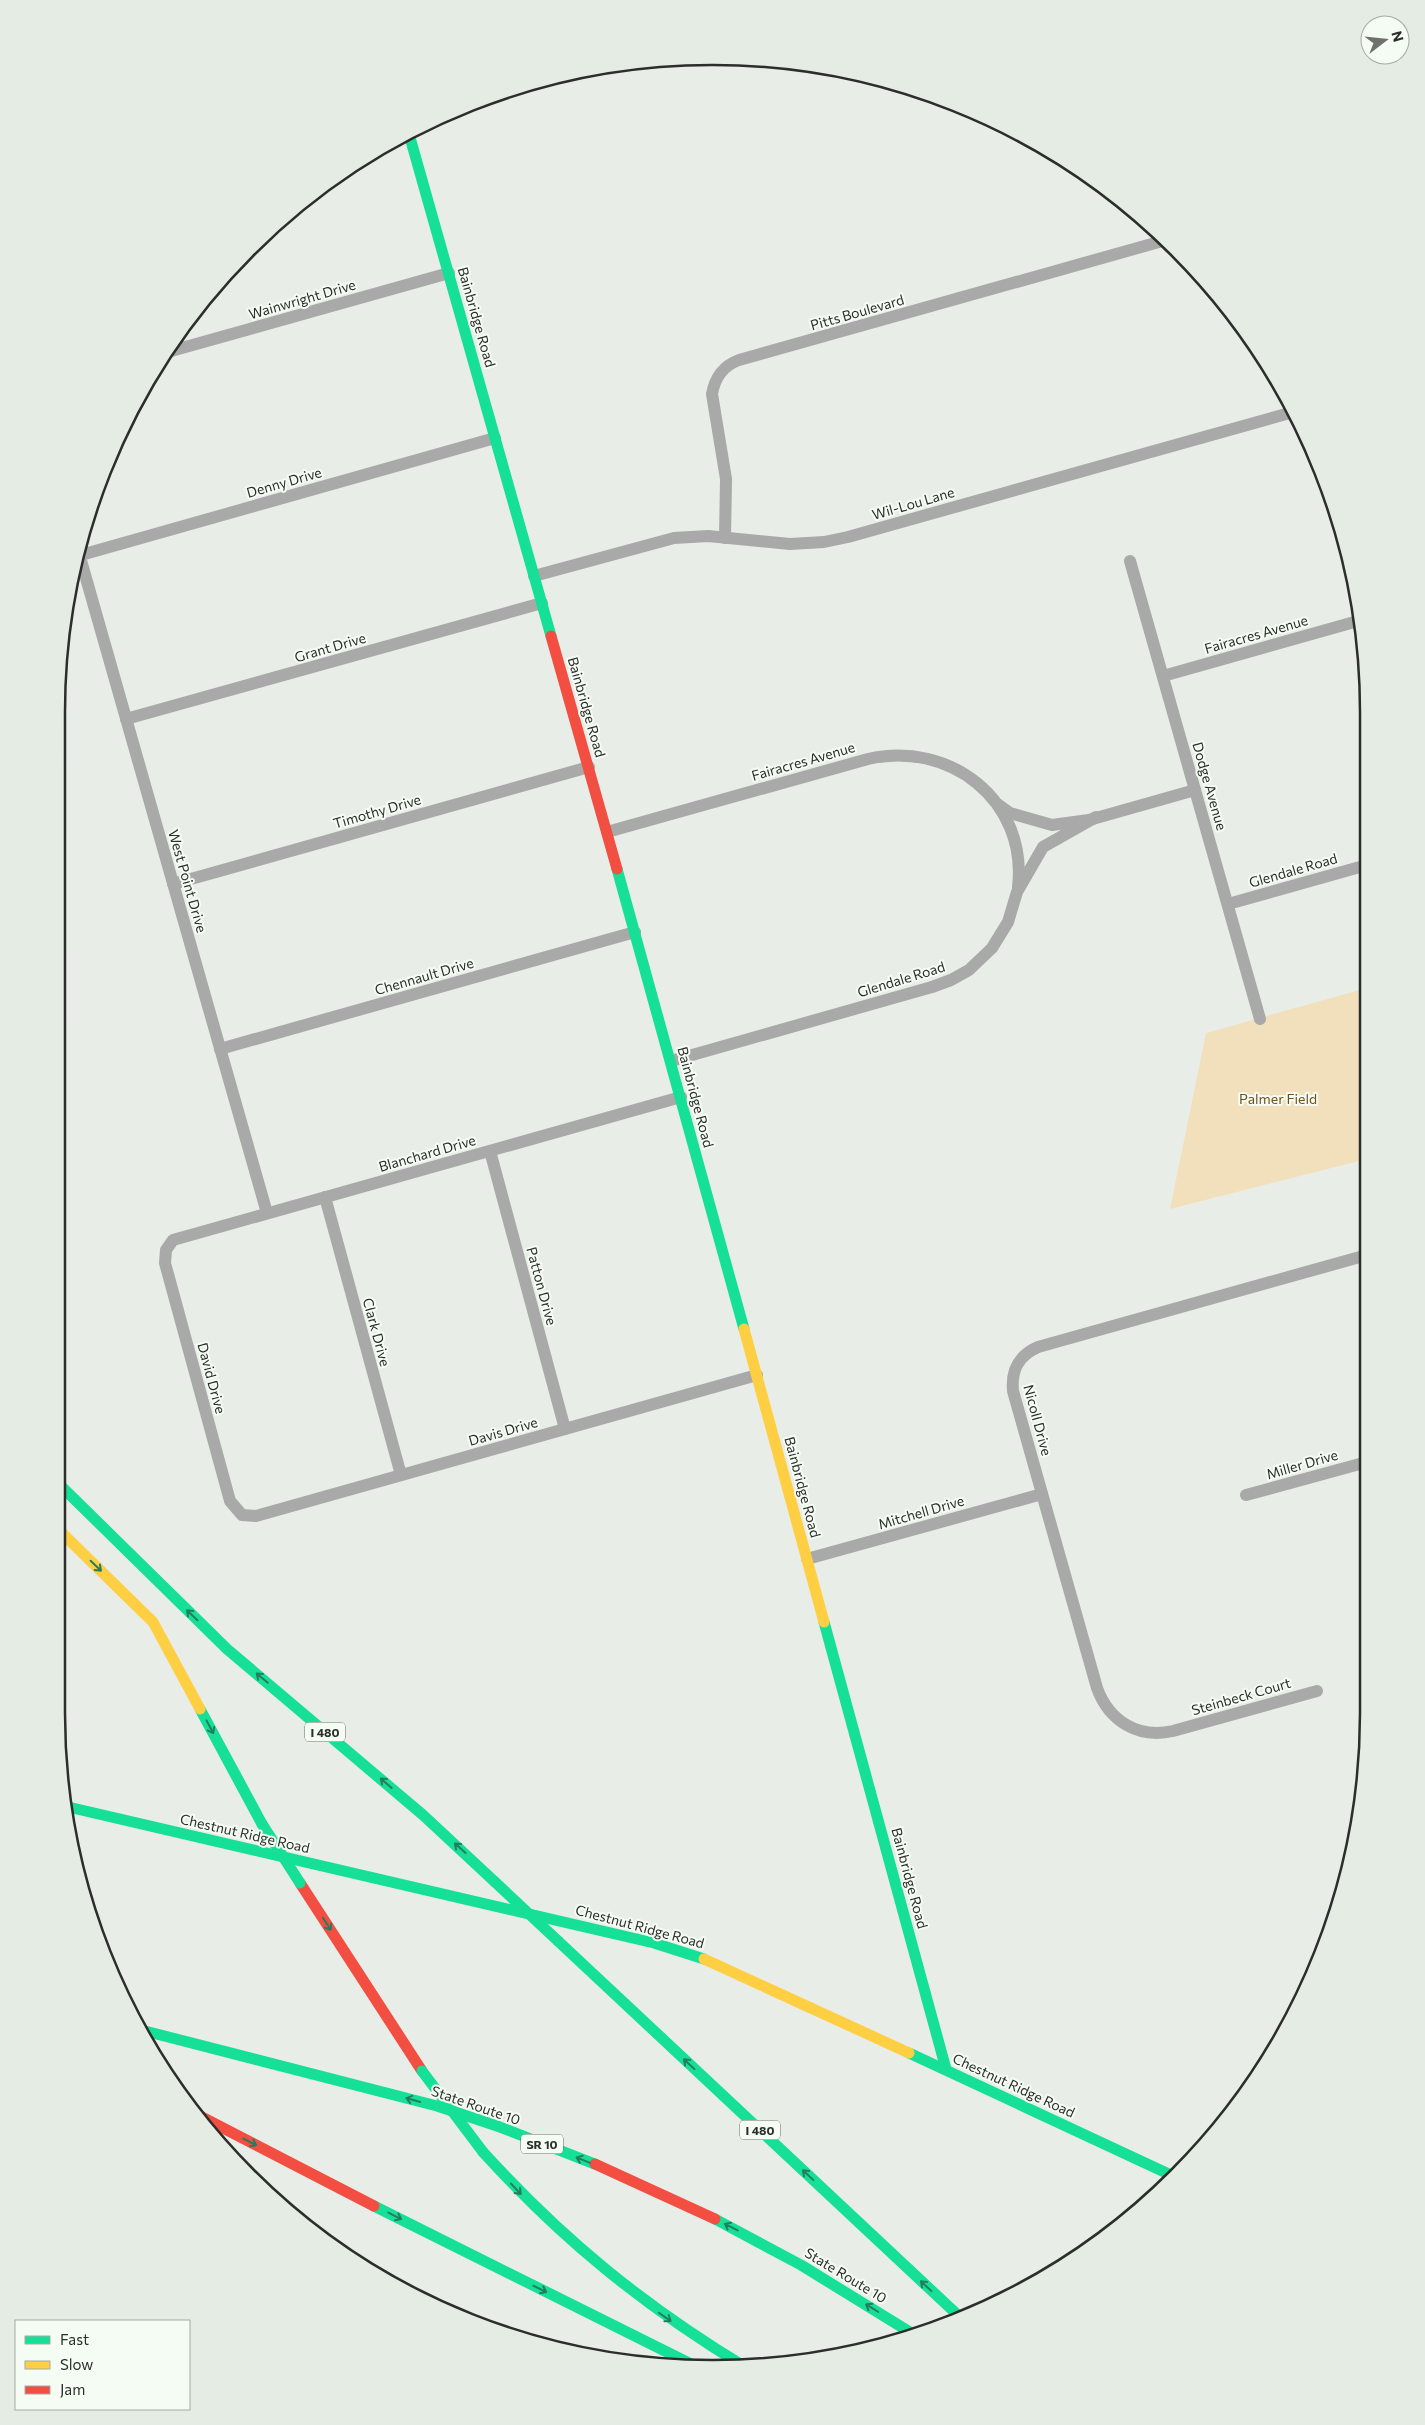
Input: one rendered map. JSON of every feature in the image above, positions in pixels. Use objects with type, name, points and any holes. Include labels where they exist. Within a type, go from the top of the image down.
[{"type":"main road","name":"Bainbridge Road","points":[[411,140],[681,1097],[946,2069]]},
{"type":"main road","name":"I 480","points":[[65,1490],[227,1649],[423,1815],[955,2313]]},
{"type":"main road","points":[[65,1536],[153,1622],[262,1824],[422,2071],[483,2152],[546,2220],[598,2267],[676,2325],[733,2360]]},
{"type":"main road","name":"Chestnut Ridge Road","points":[[73,1808],[654,1943],[698,1956],[946,2069],[1167,2173]]},
{"type":"main road","name":"State Route 10","points":[[150,2032],[332,2077],[438,2107],[557,2149],[653,2190],[756,2240],[840,2288],[907,2330]]},
{"type":"main road","points":[[212,2122],[412,2225],[682,2359]]},
{"type":"street","name":"Pitts Boulevard","points":[[725,538],[726,479],[712,394],[714,384],[725,368],[739,360],[1157,243]]},
{"type":"street","name":"Wainwright Drive","points":[[177,349],[449,273]]},
{"type":"street","name":"Wil-Lou Lane","points":[[534,576],[658,541],[691,536],[790,544],[824,542],[848,537],[1286,414]]},
{"type":"street","name":"Denny Drive","points":[[85,555],[495,438]]},
{"type":"street","name":"Dodge Avenue","points":[[1130,561],[1260,1019]]},
{"type":"street","name":"West Point Drive","points":[[82,564],[267,1213]]},
{"type":"street","name":"Grant Drive","points":[[126,719],[542,603]]},
{"type":"street","name":"Fairacres Avenue","points":[[1163,676],[1353,622]]},
{"type":"street","name":"Fairacres Avenue","points":[[607,832],[868,759],[893,754],[919,756],[949,765],[975,781],[996,804],[1007,822],[1014,841],[1019,872],[1017,892]]},
{"type":"street","name":"Timothy Drive","points":[[173,884],[588,767]]},
{"type":"street","name":"Fairacres Avenue","points":[[996,804],[1010,813],[1052,825],[1096,817],[1195,790]]},
{"type":"street","name":"Glendale Road","points":[[671,1061],[951,980],[969,970],[995,944],[1008,922],[1017,892],[1043,847],[1096,817]]},
{"type":"street","name":"Glendale Road","points":[[1228,904],[1360,867]]},
{"type":"street","name":"Chennault Drive","points":[[220,1049],[635,932]]},
{"type":"street","name":"Blanchard Drive","points":[[180,1237],[681,1097]]},
{"type":"street","name":"Patton Drive","points":[[490,1151],[565,1429]]},
{"type":"street","name":"Clark Drive","points":[[325,1197],[401,1475]]},
{"type":"street","name":"David Drive","points":[[180,1237],[168,1245],[164,1258],[165,1263],[232,1506],[237,1512],[256,1516]]},
{"type":"street","name":"Nicoll Drive","points":[[1173,1731],[1146,1733],[1131,1728],[1117,1719],[1100,1698],[1012,1385],[1016,1364],[1029,1350],[1360,1256]]},
{"type":"street","name":"Davis Drive","points":[[256,1516],[757,1375]]},
{"type":"street","name":"Miller Drive","points":[[1246,1496],[1360,1464]]},
{"type":"street","name":"Mitchell Drive","points":[[807,1559],[1042,1494]]},
{"type":"street","name":"Steinbeck Court","points":[[1173,1731],[1317,1691]]},
{"type":"green space","name":"Palmer Field","points":[[1360,990],[1360,1161],[1170,1209],[1206,1033]]},
{"type":"traffic: fast","points":[[411,140],[551,636]]},
{"type":"traffic: fast","points":[[617,869],[744,1329]]},
{"type":"traffic: fast","points":[[65,1490],[227,1649],[423,1815],[495,1882]]},
{"type":"traffic: fast","points":[[824,1622],[946,2069]]},
{"type":"traffic: fast","points":[[200,1709],[262,1824]]},
{"type":"traffic: fast","points":[[73,1808],[654,1943],[704,1959]]},
{"type":"traffic: fast","points":[[262,1824],[300,1883]]},
{"type":"traffic: fast","points":[[495,1882],[558,1941]]},
{"type":"traffic: fast","points":[[558,1941],[955,2313]]},
{"type":"traffic: fast","points":[[150,2032],[437,2106],[500,2127],[595,2164]]},
{"type":"traffic: fast","points":[[909,2053],[1167,2173]]},
{"type":"traffic: fast","points":[[422,2071],[483,2152]]},
{"type":"traffic: fast","points":[[483,2152],[543,2214],[606,2269],[672,2320],[733,2360]]},
{"type":"traffic: fast","points":[[374,2206],[682,2359]]},
{"type":"traffic: fast","points":[[715,2219],[801,2265],[907,2330]]},
{"type":"traffic: slow","points":[[744,1329],[824,1622]]},
{"type":"traffic: slow","points":[[65,1536],[153,1622],[200,1709]]},
{"type":"traffic: slow","points":[[704,1959],[909,2053]]},
{"type":"traffic: jam","points":[[551,636],[617,869]]},
{"type":"traffic: jam","points":[[300,1883],[422,2071]]},
{"type":"traffic: jam","points":[[212,2122],[374,2206]]},
{"type":"traffic: jam","points":[[595,2164],[715,2219]]}]
